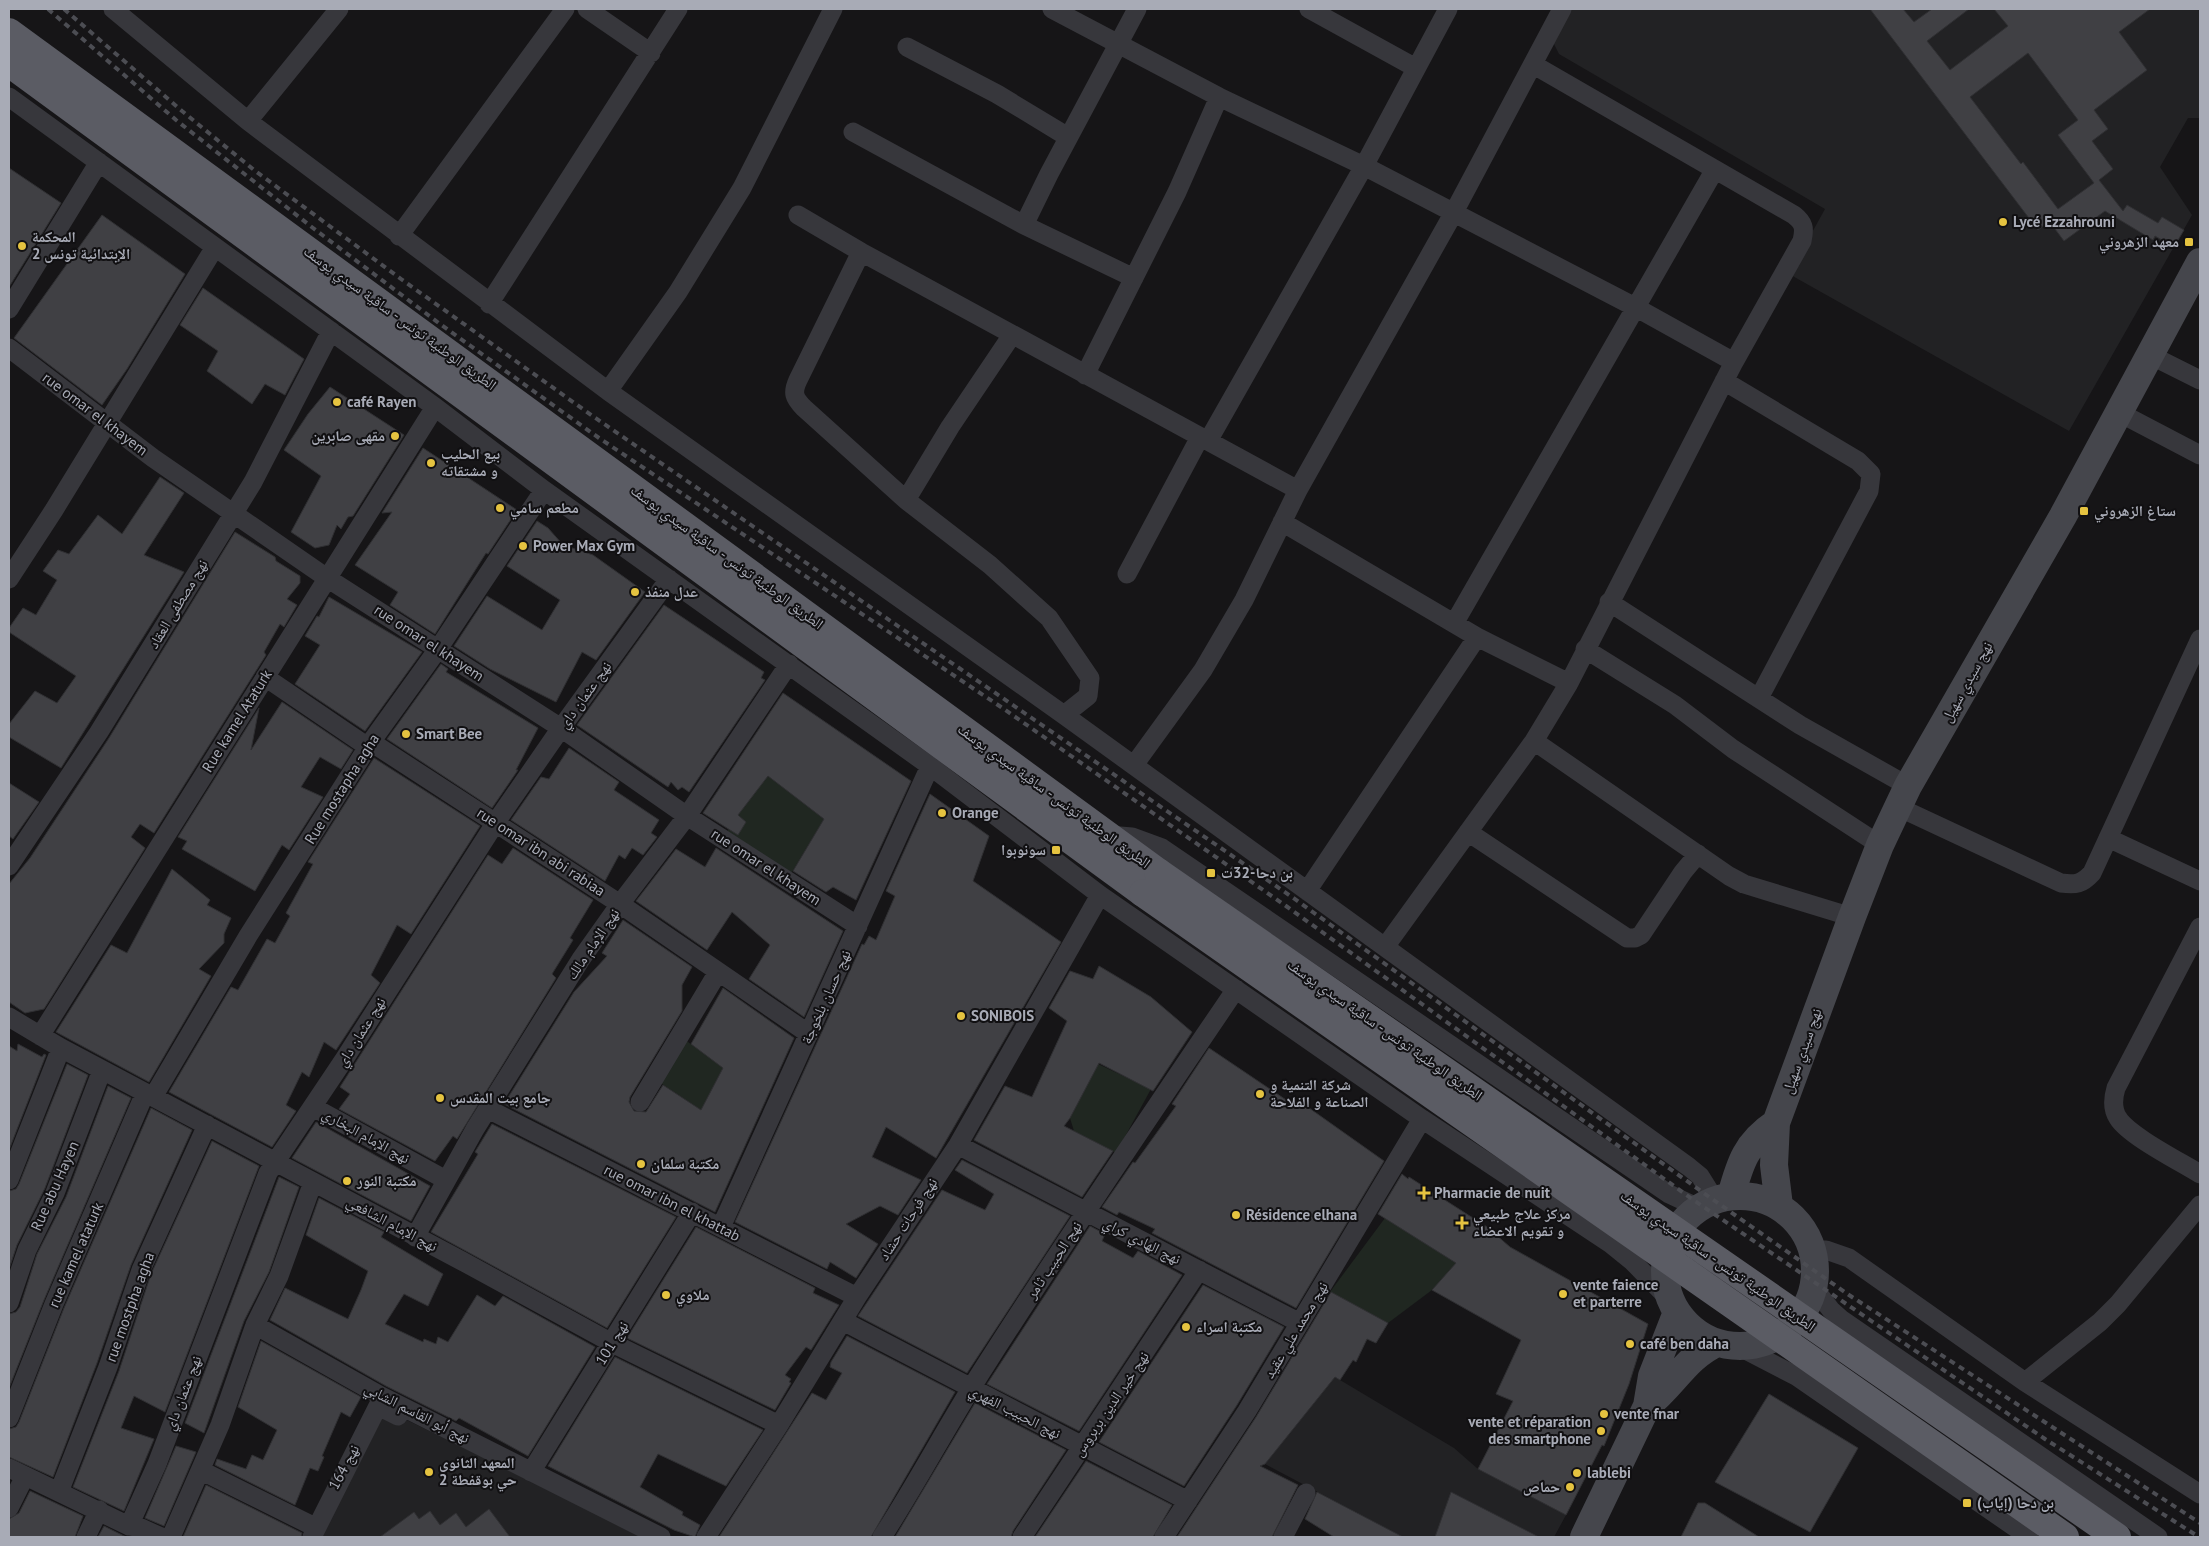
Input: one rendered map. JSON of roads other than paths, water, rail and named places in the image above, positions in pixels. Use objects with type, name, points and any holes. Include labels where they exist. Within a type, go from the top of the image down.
[{"type":"highway","name":"الطريق الوطنية تونس - ساقية سيدي يوسف","points":[[9,32],[1107,835],[1150,883],[2117,1537]]},
{"type":"highway","name":"الطريق الوطنية تونس - ساقية سيدي يوسف","points":[[9,63],[1150,883],[2065,1537]]},
{"type":"main road","name":"نهج سيدي سهيل","points":[[1779,1206],[1774,1164],[1776,1123],[1880,845],[1903,796],[2063,516],[2200,262]]},
{"type":"main road","points":[[1728,1345],[1701,1336],[1688,1325],[1674,1306],[1666,1284],[1665,1266],[1668,1249],[1680,1226],[1715,1201],[1754,1141],[1776,1123]]},
{"type":"main road","points":[[1647,1406],[1662,1393],[1688,1361],[1728,1345],[1765,1342],[1788,1331],[1809,1304],[1814,1288],[1816,1269],[1813,1250],[1806,1233],[1794,1218],[1779,1206],[1764,1199],[1747,1196],[1715,1201]]},
{"type":"main road","points":[[1584,1537],[1647,1406],[1652,1376],[1674,1306]]},
{"type":"street","points":[[113,9],[248,121],[489,304],[608,391],[1064,714],[1689,1167],[1700,1176],[1715,1201]]},
{"type":"street","points":[[248,121],[339,9]]},
{"type":"street","points":[[400,236],[565,9]]},
{"type":"street","points":[[587,9],[652,52]]},
{"type":"street","points":[[489,304],[678,9]]},
{"type":"street","points":[[608,391],[678,292],[742,188],[833,9]]},
{"type":"street","points":[[1052,9],[1219,97],[1364,166],[1634,307],[1734,362]]},
{"type":"street","points":[[1024,225],[1068,137],[1137,9]]},
{"type":"street","points":[[1127,574],[1364,166],[1448,9]]},
{"type":"street","points":[[1134,765],[1203,670],[1244,600],[1298,490],[1453,214],[1534,65],[1562,9]]},
{"type":"street","points":[[1316,10],[1416,68]]},
{"type":"street","points":[[907,47],[996,94],[1068,137]]},
{"type":"street","points":[[1385,947],[1534,741],[1568,683],[1734,362],[1802,241],[1804,228],[1794,215],[1534,65]]},
{"type":"street","points":[[9,97],[435,407],[544,490],[930,766],[1100,895],[1422,1119],[1611,1244],[1632,1261],[1674,1306]]},
{"type":"street","points":[[1085,375],[1177,192],[1219,97]]},
{"type":"street","points":[[853,132],[1024,225],[1134,278]]},
{"type":"street","points":[[9,309],[99,162]]},
{"type":"street","points":[[1455,622],[1714,170]]},
{"type":"street","points":[[798,215],[861,252],[1298,490]]},
{"type":"street","points":[[9,579],[54,510],[215,247]]},
{"type":"street","points":[[861,252],[793,391],[797,401],[906,500],[990,566],[1049,618],[1090,678],[1088,696],[1064,714]]},
{"type":"street","name":"نهج مصطفى العقاد","points":[[9,866],[99,732],[253,482],[331,331]]},
{"type":"street","points":[[906,500],[950,427],[1012,335]]},
{"type":"street","name":"rue omar el khayem","points":[[9,348],[153,458],[234,512],[327,578],[561,728],[687,816],[858,926]]},
{"type":"street","points":[[2150,355],[2200,380]]},
{"type":"street","points":[[1724,381],[1858,460],[1871,474],[1868,491],[1759,698]]},
{"type":"street","name":"Rue kamel Ataturk","points":[[40,1036],[435,407]]},
{"type":"street","points":[[2118,412],[2200,455]]},
{"type":"street","name":"Rue mostapha agha","points":[[149,1095],[369,744],[438,649],[544,490]]},
{"type":"street","points":[[1282,522],[1455,622],[1477,637],[1568,683]]},
{"type":"street","name":"نهج عثمان داي","points":[[136,1530],[157,1464],[268,1173],[313,1107],[496,822],[561,728],[669,579]]},
{"type":"street","points":[[1609,602],[1800,725],[1903,796],[2061,883],[2074,885],[2084,882],[2092,873],[2200,639]]},
{"type":"street","points":[[1307,891],[1477,637]]},
{"type":"street","points":[[1585,648],[1675,705],[1750,760],[1880,845]]},
{"type":"street","name":"نهج الإمام مالك","points":[[415,1237],[488,1109],[582,959],[620,904],[687,816],[789,664]]},
{"type":"street","name":"rue omar ibn abi rabiaa","points":[[264,677],[496,822],[620,904],[809,1034]]},
{"type":"street","points":[[1534,741],[1744,884],[1852,917]]},
{"type":"street","name":"نهج حسان بلخوجة","points":[[721,1227],[930,766]]},
{"type":"street","points":[[1468,832],[1627,938],[1635,938],[1641,935],[1683,872],[1698,854]]},
{"type":"street","points":[[1107,835],[1132,837],[1162,848],[1669,1194],[1715,1201]]},
{"type":"street","points":[[2108,838],[2200,881]]},
{"type":"street","name":"نهج فرحات حشاد","points":[[706,1537],[779,1425],[857,1297],[958,1145],[1100,895]]},
{"type":"street","points":[[2200,927],[2116,1088],[2114,1098],[2118,1118],[2124,1126],[2200,1174]]},
{"type":"street","points":[[640,1102],[718,972]]},
{"type":"street","name":"نهج الحبيب ثامر","points":[[882,1537],[919,1481],[971,1389],[1084,1212],[1236,989]]},
{"type":"street","name":"نهج الإمام الشافعي","points":[[9,1017],[61,1048],[612,1343],[779,1425]]},
{"type":"street","points":[[9,1180],[61,1048]]},
{"type":"street","name":"Rue abu Hayen","points":[[9,1303],[26,1250],[55,1193],[102,1070]]},
{"type":"street","name":"rue kamel ataturk","points":[[9,1418],[54,1304],[149,1095]]},
{"type":"street","name":"نهج الإمام البخاري","points":[[313,1107],[446,1180]]},
{"type":"street","name":"rue omar ibn el khattab","points":[[488,1109],[857,1297]]},
{"type":"street","name":"نهج محمد علي عقيد","points":[[1164,1537],[1247,1411],[1422,1119]]},
{"type":"street","name":"rue mostpha agha","points":[[59,1492],[108,1367],[141,1270],[207,1125]]},
{"type":"street","name":"نهج الهادي كراي","points":[[958,1145],[1300,1323]]},
{"type":"street","points":[[171,1537],[202,1471],[244,1361],[255,1325],[279,1276],[313,1182]]},
{"type":"street","points":[[2025,1382],[2100,1322],[2118,1304],[2200,1205]]},
{"type":"street","name":"نهج 101","points":[[531,1472],[692,1212]]},
{"type":"street","points":[[1813,1250],[1826,1250],[1849,1258],[2025,1382],[2200,1494]]},
{"type":"street","name":"نهج خير الدين بربروس","points":[[1022,1537],[1199,1270]]},
{"type":"street","points":[[1814,1288],[1831,1310],[1841,1319],[2158,1537]]},
{"type":"street","name":"نهج الحبيب الفهري","points":[[843,1321],[1188,1501]]},
{"type":"street","name":"نهج أبو القاسم الشابي","points":[[255,1325],[381,1396],[661,1537]]},
{"type":"street","points":[[1728,1345],[1796,1376],[2029,1537]]},
{"type":"street","name":"نهج 164","points":[[311,1533],[381,1396]]},
{"type":"street","points":[[202,1471],[311,1533],[378,1406],[647,1537]]},
{"type":"street","points":[[9,1468],[99,1510],[136,1530],[161,1537]]},
{"type":"street","points":[[9,1508],[26,1476]]},
{"type":"street","points":[[1283,1537],[1306,1493]]},
{"type":"street","points":[[86,1537],[99,1510]]},
{"type":"railway","points":[[48,9],[176,120],[313,228],[440,324],[599,438],[1001,707],[1286,906],[1692,1199],[2045,1439],[2199,1537]]},
{"type":"railway","points":[[64,9],[182,111],[254,170],[401,279],[594,417],[1292,897],[1705,1194],[1849,1295],[2200,1523]]},
{"type":"place","name":"Lycé Ezzahrouni","points":[[2003,222]]},
{"type":"place","name":"معهد الزهروني","points":[[2189,242]]},
{"type":"place","name":"المحكمة الإبتدائية تونس 2","points":[[22,246]]},
{"type":"place","name":"café Rayen","points":[[337,402]]},
{"type":"place","name":"مقهى صابرين","points":[[395,436]]},
{"type":"place","name":"بيع الحليب و مشتقاته","points":[[431,463]]},
{"type":"place","name":"مطعم سامي","points":[[500,508]]},
{"type":"place","name":"ستاغ الزهروني","points":[[2084,511]]},
{"type":"place","name":"Power Max Gym","points":[[523,546]]},
{"type":"place","name":"عدل منفذ","points":[[635,592]]},
{"type":"place","name":"Smart Bee","points":[[406,734]]},
{"type":"place","name":"Orange","points":[[942,813]]},
{"type":"place","name":"سونوبوا","points":[[1056,850]]},
{"type":"place","name":"بن دحا-32ت","points":[[1211,873]]},
{"type":"place","name":"SONIBOIS","points":[[961,1016]]},
{"type":"place","name":"شركة التنمية و الصناعة و الفلاحة","points":[[1260,1094]]},
{"type":"place","name":"جامع بيت المقدس","points":[[440,1098]]},
{"type":"place","name":"مكتبة سلمان","points":[[641,1164]]},
{"type":"place","name":"مكتبة النور","points":[[347,1181]]},
{"type":"place","name":"Pharmacie de nuit","points":[[1424,1193]]},
{"type":"place","name":"Résidence elhana","points":[[1236,1215]]},
{"type":"place","name":"مركز علاج طبيعي و تقويم الاعضاء","points":[[1462,1223]]},
{"type":"place","name":"vente faience et parterre","points":[[1563,1294]]},
{"type":"place","name":"ملاوي","points":[[666,1295]]},
{"type":"place","name":"مكتبة اسراء","points":[[1186,1327]]},
{"type":"place","name":"café ben daha","points":[[1630,1344]]},
{"type":"place","name":"vente fnar","points":[[1604,1414]]},
{"type":"place","name":"vente et réparation des smartphone","points":[[1601,1431]]},
{"type":"place","name":"المعهد الثانوي حي بوقفطة 2","points":[[429,1472]]},
{"type":"place","name":"lablebi","points":[[1577,1473]]},
{"type":"place","name":"حماص","points":[[1570,1487]]},
{"type":"place","name":"بن دحا (إياب)","points":[[1967,1503]]}]
